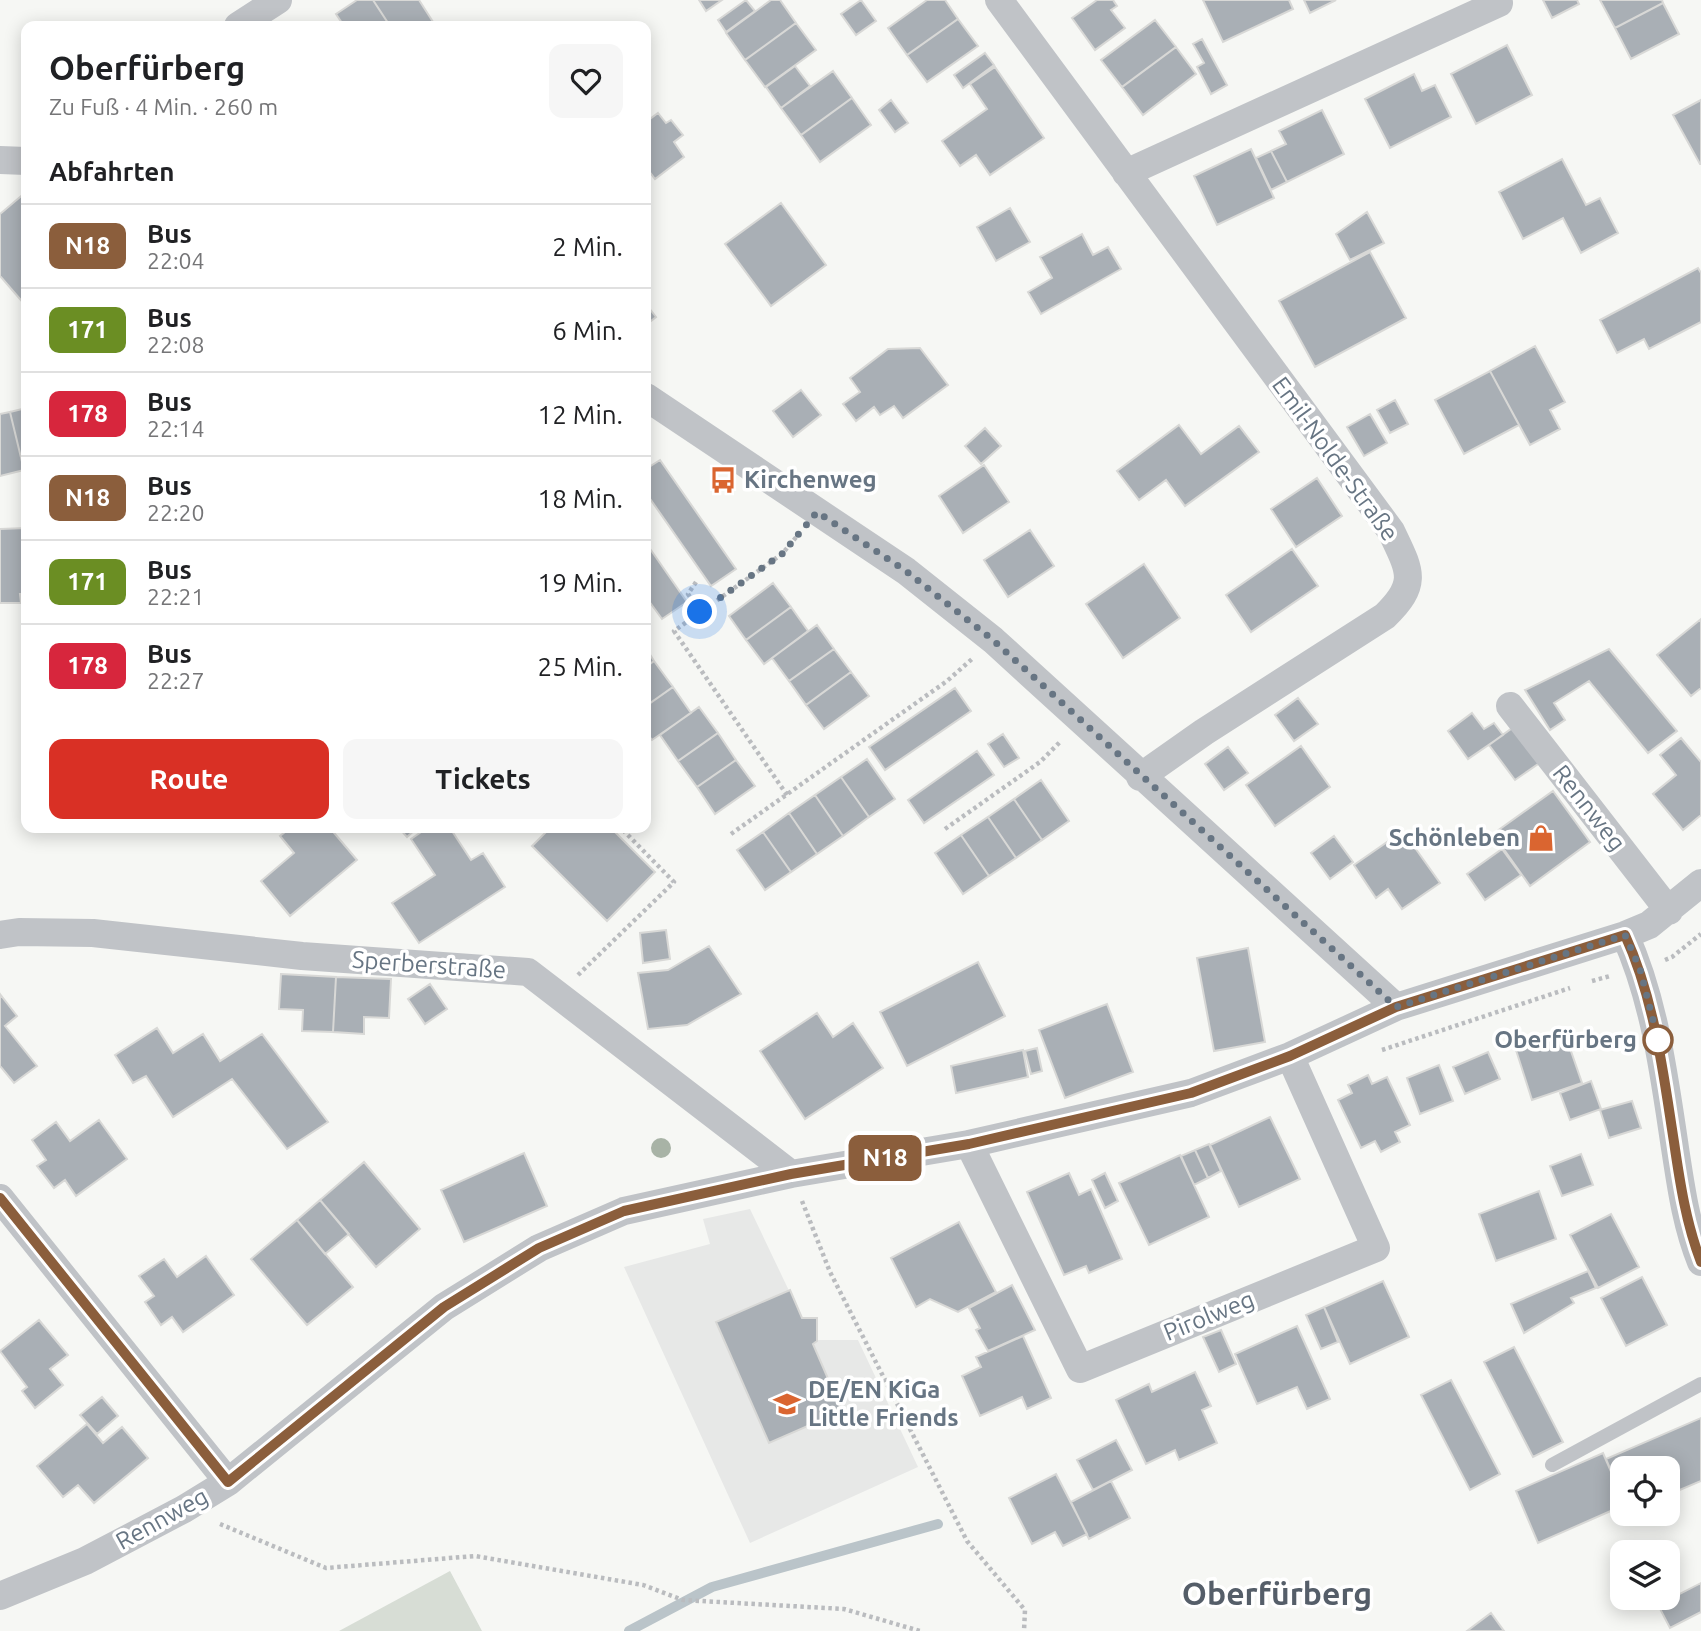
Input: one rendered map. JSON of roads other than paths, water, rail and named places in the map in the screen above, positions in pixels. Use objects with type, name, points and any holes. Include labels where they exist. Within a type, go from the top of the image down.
[{"type":"street","points":[[246,21],[278,0]]},
{"type":"street","name":"Emil-Nolde-Straße","points":[[999,0],[1391,531],[1404,561],[1409,583],[1403,598],[1385,616],[1140,776]]},
{"type":"street","points":[[1126,173],[1499,3]]},
{"type":"street","points":[[0,160],[21,161]]},
{"type":"street","points":[[651,400],[906,571],[993,640],[1396,1007]]},
{"type":"street","name":"Rennweg","points":[[1510,706],[1669,911]]},
{"type":"street","name":"Rennweg","points":[[0,1596],[85,1561],[184,1509],[228,1482],[444,1307],[539,1248],[624,1211],[791,1174],[969,1144],[1191,1093],[1290,1056],[1396,1007],[1625,935],[1649,925],[1701,883]]},
{"type":"street","name":"Sperberstraße","points":[[0,935],[19,932],[93,933],[302,956],[528,972],[791,1174]]},
{"type":"street","points":[[1625,935],[1640,969],[1657,1037],[1684,1205],[1701,1262]]},
{"type":"street","name":"Pirolweg","points":[[969,1144],[1080,1369],[1376,1248],[1290,1056]]},
{"type":"street","points":[[0,1198],[228,1482]]},
{"type":"lane","points":[[1552,1465],[1701,1384]]},
{"type":"waterway","points":[[629,1631],[712,1587],[938,1524]]},
{"type":"place","name":"Kirchenweg","points":[[723,480]]},
{"type":"place","name":"Schönleben","points":[[1541,838]]},
{"type":"place","name":"Oberfürberg","points":[[1658,1040]]},
{"type":"place","name":"DE/EN KiGa Little Friends","points":[[787,1404]]},
{"type":"district","name":"Oberfürberg","points":[[1277,1594]]}]
